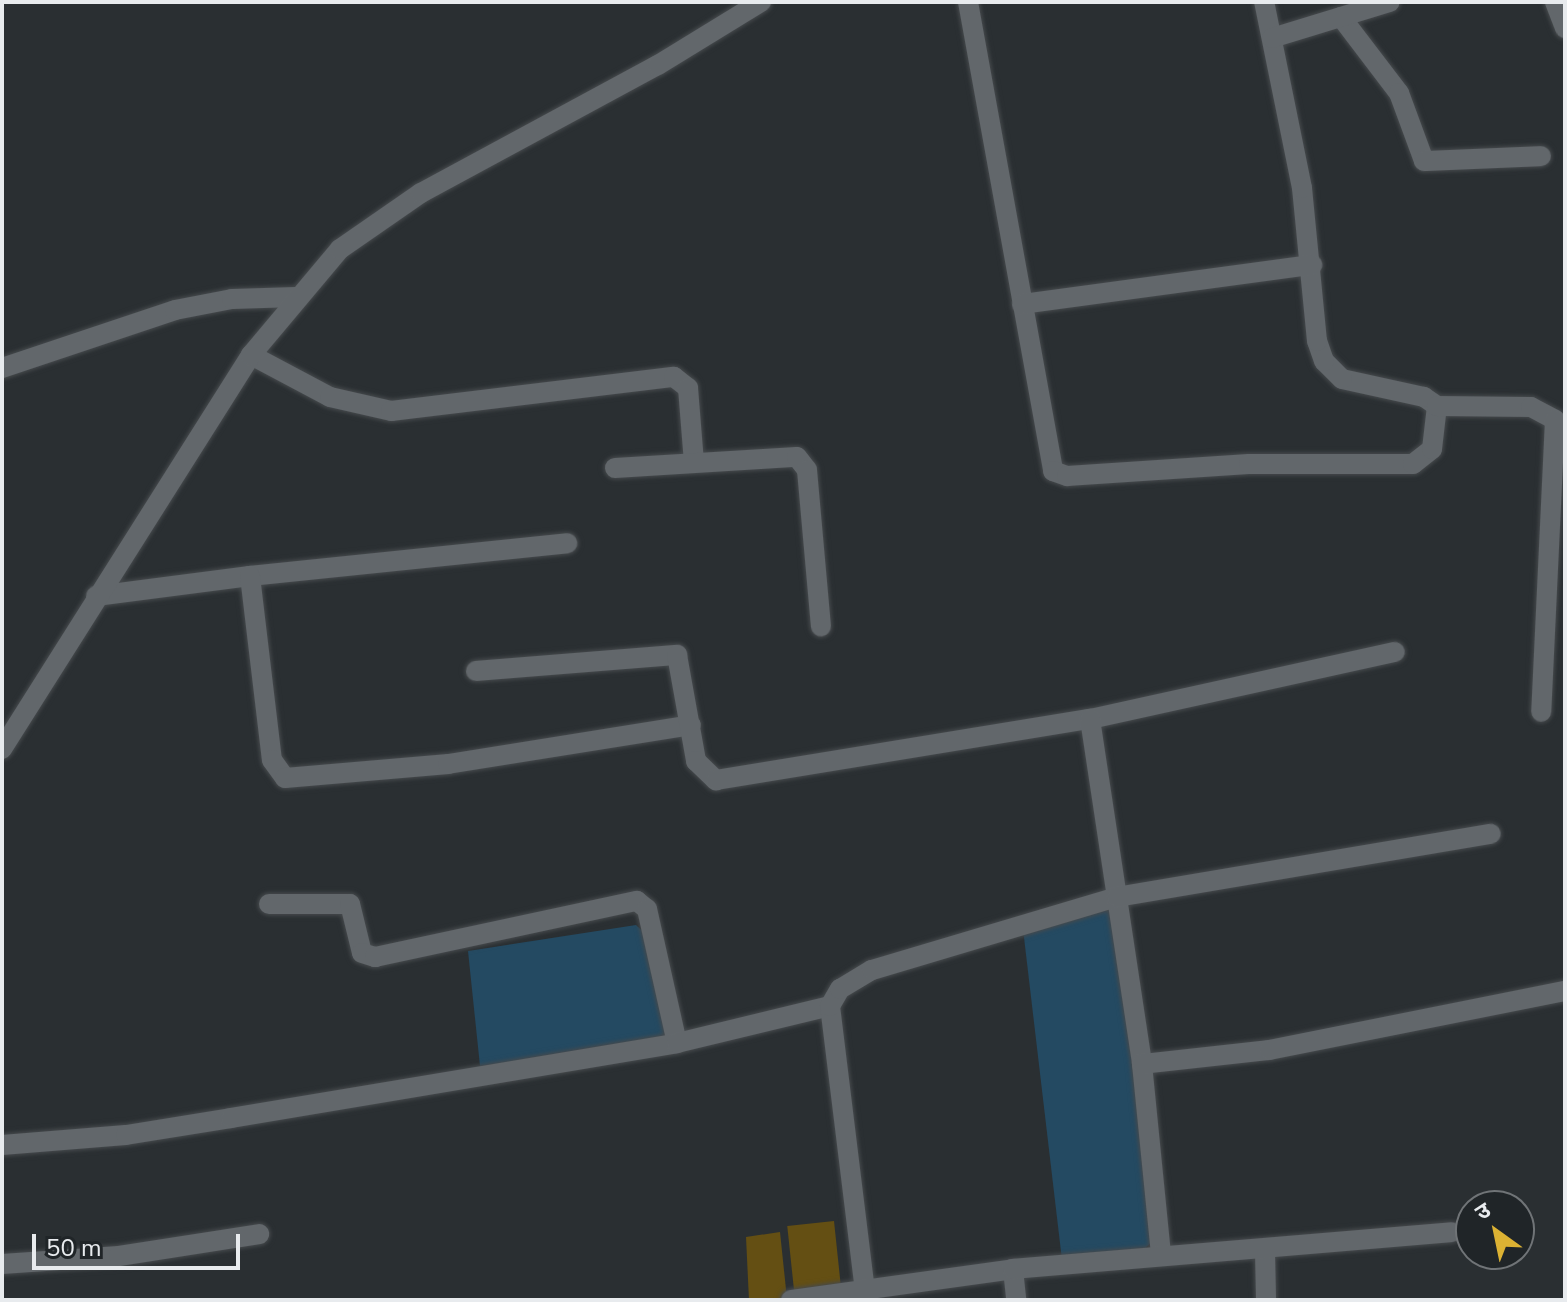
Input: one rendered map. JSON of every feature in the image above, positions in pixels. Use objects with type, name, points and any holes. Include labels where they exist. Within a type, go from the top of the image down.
[{"type":"street","points":[[2,749],[251,355],[296,297],[368,226],[761,2]]},
{"type":"street","points":[[968,2],[1022,304],[1045,456],[1060,476],[1249,464],[1413,464],[1432,449],[1437,406]]},
{"type":"street","points":[[1264,2],[1312,265],[1317,341],[1330,370],[1364,388],[1424,397],[1437,406],[1531,407],[1555,420],[1541,712]]},
{"type":"street","points":[[1272,38],[1390,2]]},
{"type":"street","points":[[1555,2],[1565,28]]},
{"type":"street","points":[[1341,17],[1399,93],[1424,161],[1541,156]]},
{"type":"street","points":[[1022,304],[1312,265]]},
{"type":"street","points":[[2,368],[191,306],[296,297]]},
{"type":"street","points":[[251,355],[330,397],[391,411],[674,377],[683,380],[690,399],[694,462]]},
{"type":"street","points":[[615,468],[788,455],[804,463],[821,626]]},
{"type":"street","points":[[96,596],[250,576],[567,543]]},
{"type":"street","points":[[250,576],[272,760],[285,778],[448,764],[691,725]]},
{"type":"street","points":[[476,671],[677,655],[696,761],[716,780],[1090,719],[1395,652]]},
{"type":"street","points":[[1090,719],[1142,1064],[1161,1255]]},
{"type":"street","points":[[865,1291],[830,1006],[840,989],[872,970],[1117,897],[1491,834]]},
{"type":"street","points":[[269,904],[350,904],[362,953],[375,957],[637,901],[647,909],[677,1043]]},
{"type":"street","points":[[1142,1064],[1269,1050],[1565,991]]},
{"type":"street","points":[[2,1145],[126,1135],[677,1043],[830,1006]]},
{"type":"street","points":[[791,1300],[1013,1269],[1161,1255],[1265,1251],[1451,1232]]},
{"type":"street","points":[[2,1264],[119,1256],[259,1234]]},
{"type":"street","points":[[1265,1251],[1266,1300]]},
{"type":"street","points":[[1013,1269],[1016,1300]]},
{"type":"shaded area","points":[[1113,909],[1157,1221],[1153,1241],[1140,1253],[1062,1260],[1023,929]]},
{"type":"shaded area","points":[[636,925],[649,937],[666,1041],[480,1066],[468,951]]},
{"type":"building","points":[[834,1221],[841,1286],[794,1291],[787,1226]]},
{"type":"building","points":[[780,1232],[787,1299],[749,1300],[746,1237]]}]
